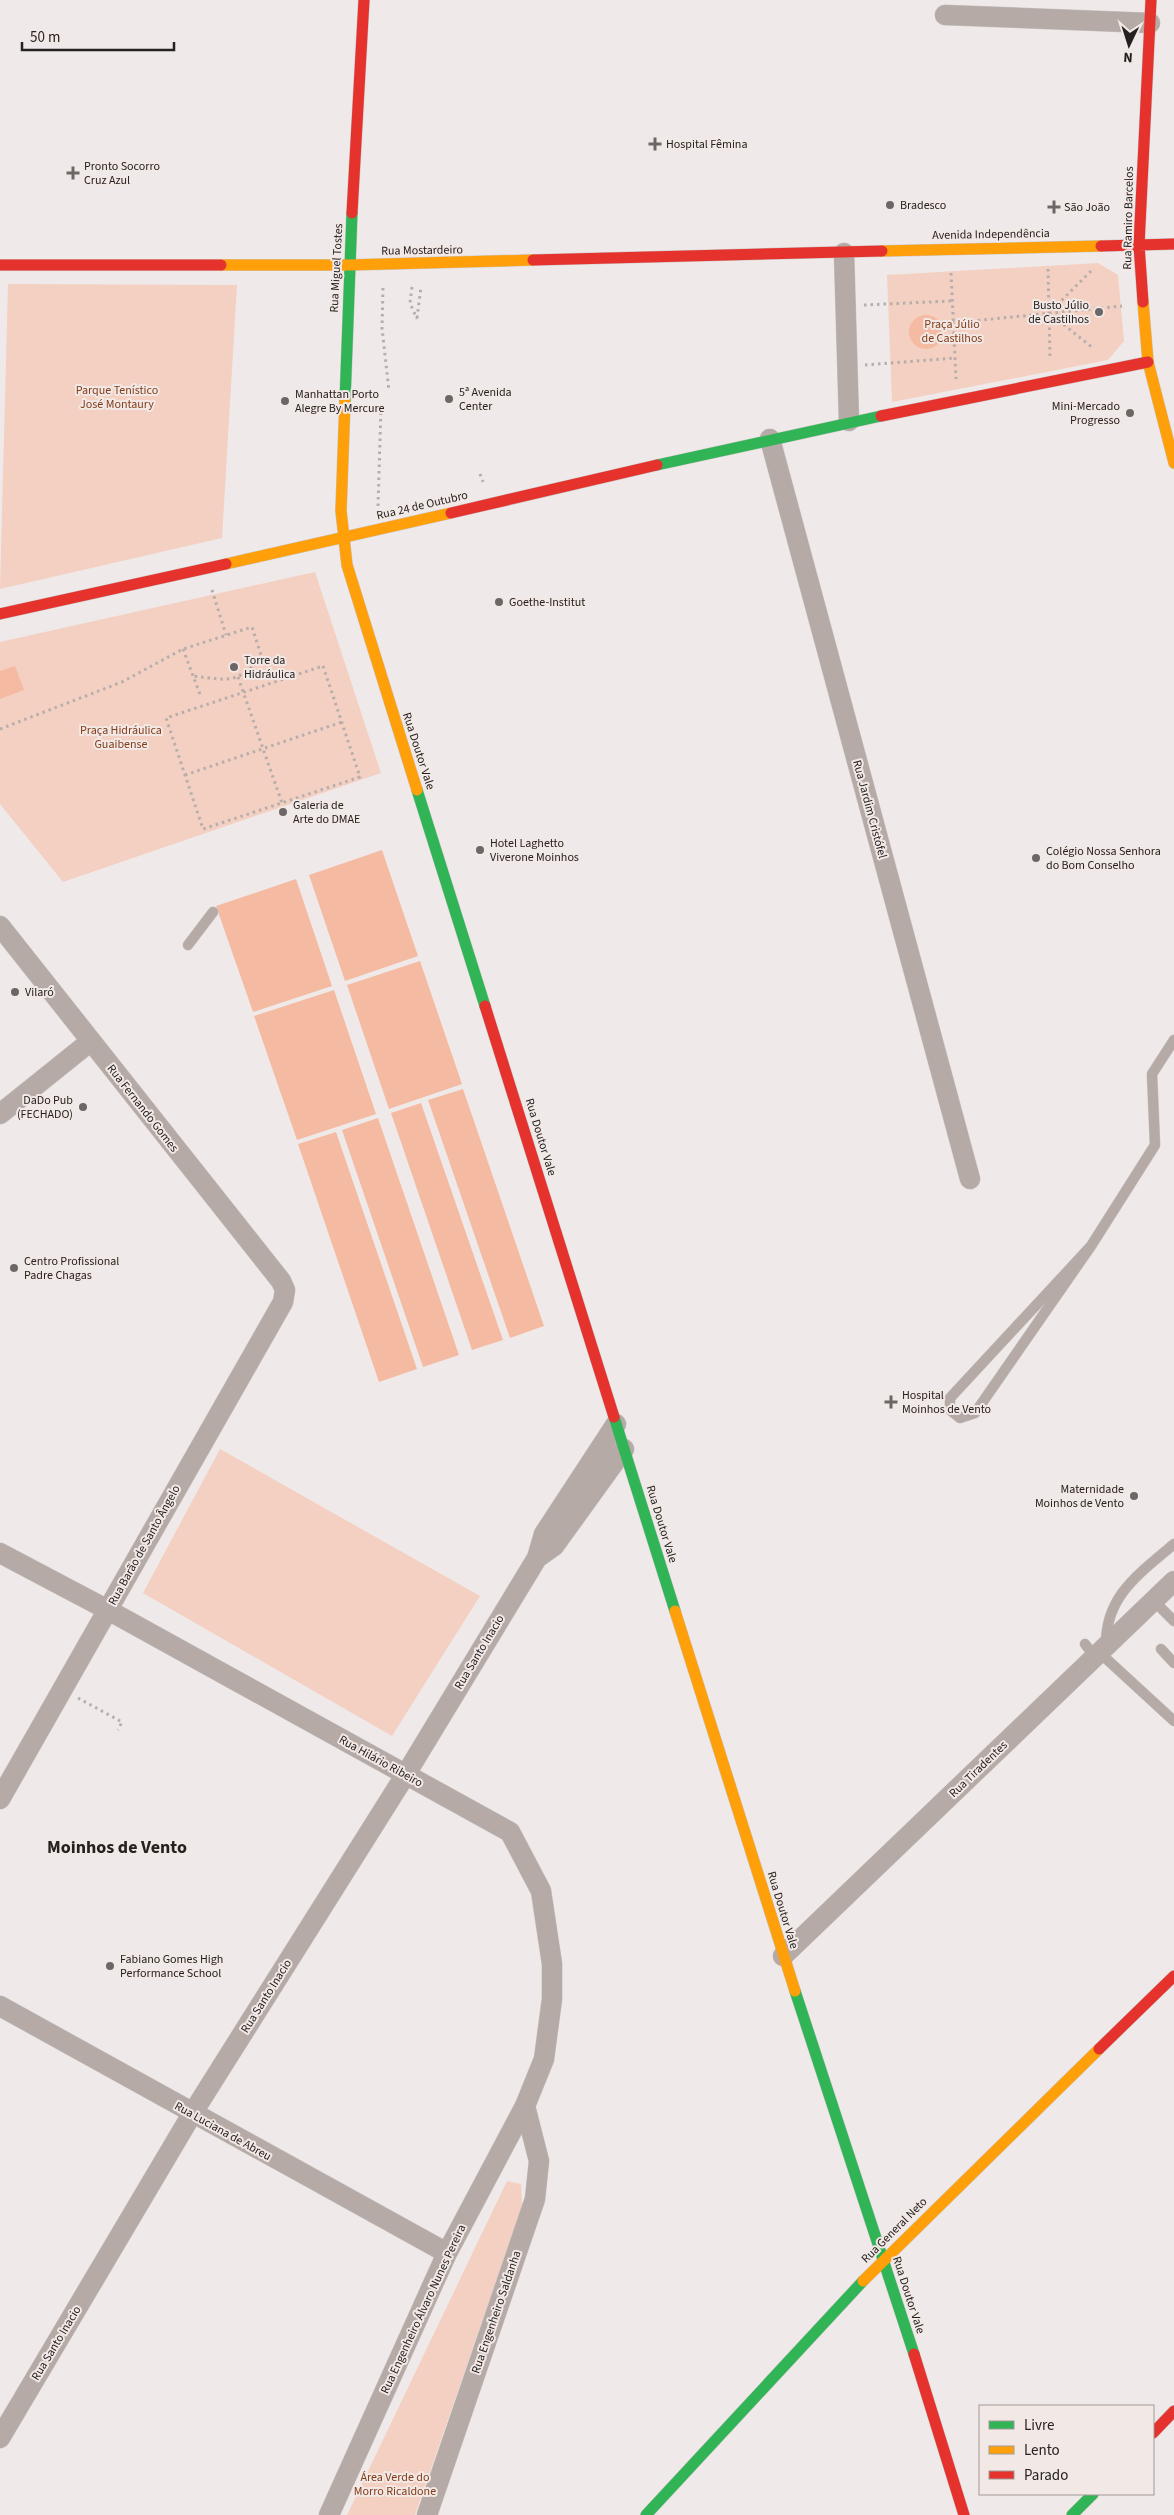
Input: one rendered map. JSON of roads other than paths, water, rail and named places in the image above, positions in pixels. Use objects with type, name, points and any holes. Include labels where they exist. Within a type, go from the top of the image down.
[{"type":"street","name":"Rua Miguel Tostes","points":[[343,538],[341,510],[350,265],[364,0]]},
{"type":"street","name":"Rua Ramiro Barcelos","points":[[1151,0],[1139,245],[1148,362],[1174,464]]},
{"type":"street","points":[[945,15],[1150,23]]},
{"type":"street","name":"Avenida Independência","points":[[844,253],[1174,244]]},
{"type":"street","name":"Avenida Independência","points":[[1139,245],[1174,256]]},
{"type":"street","name":"Rua Ramiro Barcelos","points":[[1100,246],[1114,255]]},
{"type":"street","name":"Rua Mostardeiro","points":[[0,265],[350,265],[844,253]]},
{"type":"street","points":[[844,253],[849,421],[1148,362]]},
{"type":"street","points":[[1117,368],[1129,359],[1132,353]]},
{"type":"street","name":"Rua 24 de Outubro","points":[[0,614],[343,538],[849,421]]},
{"type":"street","name":"Rua Jardim Cristófel","points":[[770,439],[970,1179]]},
{"type":"street","name":"Rua Doutor Vale","points":[[343,538],[346,565],[782,1956],[884,2258],[964,2515]]},
{"type":"street","name":"Rua Fernando Gomes","points":[[0,926],[281,1281],[285,1290]]},
{"type":"street","points":[[0,1114],[91,1042]]},
{"type":"street","name":"Rua Barão de Santo Ângelo","points":[[0,1799],[283,1302],[285,1290]]},
{"type":"street","name":"Rua Santo Inacio","points":[[0,2438],[192,2114],[406,1774],[536,1558],[544,1534],[616,1424]]},
{"type":"street","name":"Rua Santo Inacio","points":[[536,1558],[554,1546],[624,1449]]},
{"type":"street","name":"Rua Hilário Ribeiro","points":[[0,1553],[108,1610],[510,1832],[541,1891],[552,1964],[552,1999],[544,2059],[525,2106]]},
{"type":"street","name":"Rua Tiradentes","points":[[782,1956],[1096,1650],[1174,1582]]},
{"type":"street","name":"Rua General Neto","points":[[646,2515],[884,2258],[1174,1976]]},
{"type":"street","name":"Rua Luciana de Abreu","points":[[0,2006],[192,2114],[447,2253]]},
{"type":"street","name":"Rua Engenheiro Álvaro Nunes Pereira","points":[[329,2515],[447,2253],[525,2106]]},
{"type":"street","name":"Rua Engenheiro Saldanha","points":[[427,2515],[535,2199],[540,2162],[525,2106]]},
{"type":"street","points":[[1154,2432],[1174,2411]]},
{"type":"street","points":[[1072,2515],[1092,2495]]},
{"type":"lane","points":[[188,945],[213,912]]},
{"type":"lane","points":[[1091,1246],[950,1398],[950,1410],[954,1415],[960,1418],[975,1413],[1091,1246],[1155,1145],[1152,1074],[1174,1040]]},
{"type":"lane","points":[[1174,1544],[1118,1598],[1110,1613],[1106,1629],[1096,1650],[1174,1721]]},
{"type":"lane","points":[[1154,1601],[1174,1621]]},
{"type":"lane","points":[[1161,1649],[1174,1663]]},
{"type":"place","name":"Hospital Fêmina","points":[[655,144]]},
{"type":"place","name":"Pronto Socorro Cruz Azul","points":[[73,173]]},
{"type":"place","name":"Bradesco","points":[[890,205]]},
{"type":"place","name":"São João","points":[[1054,207]]},
{"type":"place","name":"Busto Júlio de Castilhos","points":[[1099,312]]},
{"type":"place","name":"5ª Avenida Center","points":[[449,399]]},
{"type":"place","name":"Manhattan Porto Alegre By Mercure","points":[[285,401]]},
{"type":"place","name":"Mini-Mercado Progresso","points":[[1130,413]]},
{"type":"place","name":"Goethe-Institut","points":[[499,602]]},
{"type":"place","name":"Torre da Hidráulica","points":[[234,667]]},
{"type":"place","name":"Galeria de Arte do DMAE","points":[[283,812]]},
{"type":"place","name":"Hotel Laghetto Viverone Moinhos","points":[[480,850]]},
{"type":"place","name":"Colégio Nossa Senhora do Bom Conselho","points":[[1036,858]]},
{"type":"place","name":"Vilaró","points":[[15,992]]},
{"type":"place","name":"DaDo Pub (FECHADO)","points":[[83,1107]]},
{"type":"place","name":"Centro Profissional Padre Chagas","points":[[14,1268]]},
{"type":"place","name":"Hospital Moinhos de Vento","points":[[891,1402]]},
{"type":"place","name":"Maternidade Moinhos de Vento","points":[[1134,1496]]},
{"type":"place","name":"Fabiano Gomes High Performance School","points":[[110,1966]]},
{"type":"district","name":"Moinhos de Vento","points":[[117,1847]]},
{"type":"park label","name":"Praça Júlio de Castilhos","points":[[952,331]]},
{"type":"park label","name":"Parque Tenístico José Montaury","points":[[117,397]]},
{"type":"park label","name":"Praça Hidráulica Guaibense","points":[[121,737]]},
{"type":"park label","name":"Área Verde do Morro Ricaldone","points":[[395,2484]]}]
